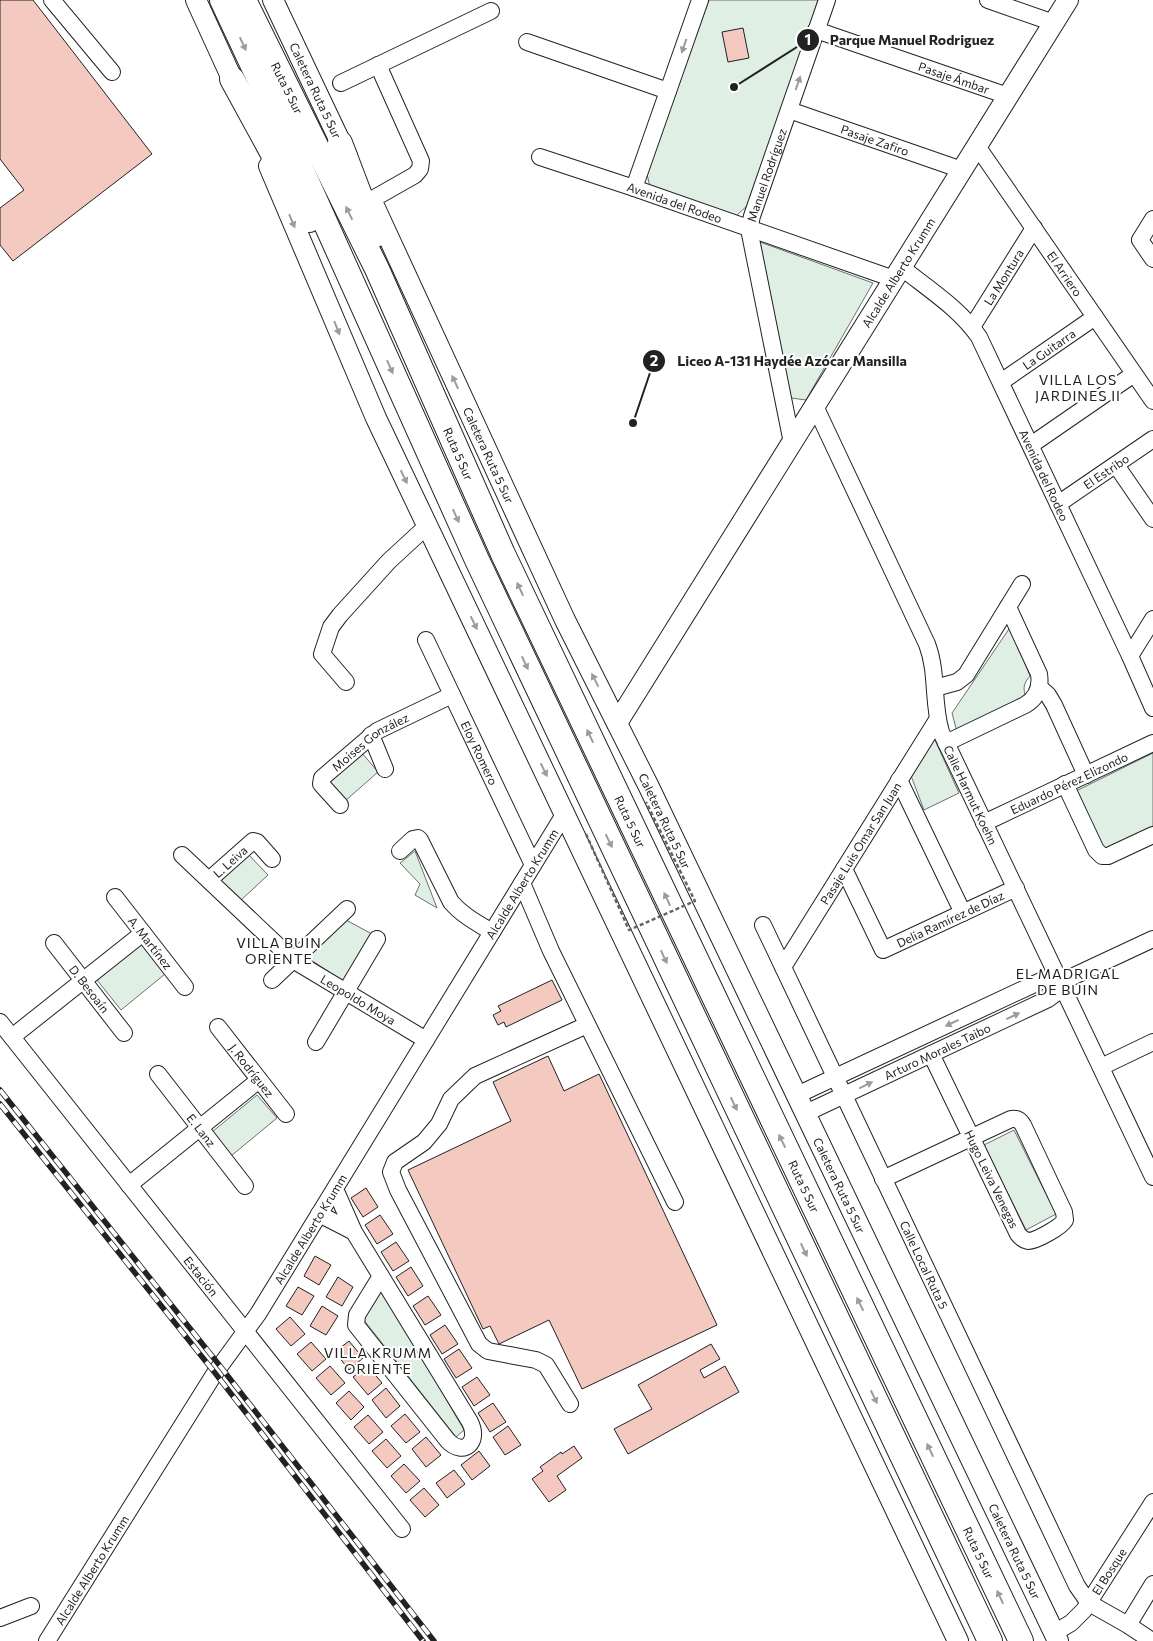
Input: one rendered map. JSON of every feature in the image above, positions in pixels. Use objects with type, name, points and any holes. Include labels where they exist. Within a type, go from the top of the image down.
[{"type":"highway","name":"Ruta 5 Sur","points":[[222,0],[299,164],[481,569],[990,1641]]},
{"type":"highway","name":"Ruta 5 Sur","points":[[244,0],[376,269],[511,572],[1021,1641]]},
{"type":"highway","points":[[232,79],[291,188],[370,323]]},
{"type":"highway","points":[[340,143],[408,321],[442,417]]},
{"type":"main road","points":[[196,0],[232,79],[357,377],[958,1641]]},
{"type":"main road","name":"Caletera Ruta 5 Sur","points":[[273,0],[340,143],[371,200],[533,553],[797,1095],[1056,1637]]},
{"type":"main road","name":"Alcalde Alberto Krumm","points":[[617,723],[1068,0]]},
{"type":"street","points":[[52,0],[112,72]]},
{"type":"street","points":[[634,188],[700,0]]},
{"type":"street","name":"Manuel Rodríguez","points":[[792,443],[749,229],[827,0]]},
{"type":"street","points":[[988,0],[1054,23]]},
{"type":"street","points":[[341,83],[491,11]]},
{"type":"street","name":"Pasaje Ámbar","points":[[816,30],[1008,96]]},
{"type":"street","points":[[527,42],[668,91]]},
{"type":"street","points":[[371,200],[415,175],[420,169],[420,161],[378,65]]},
{"type":"street","name":"Pasaje Zafiro","points":[[789,110],[962,170]]},
{"type":"street","name":"El Arriero","points":[[977,146],[1153,401]]},
{"type":"street","name":"Avenida del Rodeo","points":[[540,157],[749,229],[898,273],[957,312],[972,327],[984,347],[1153,708]]},
{"type":"street","points":[[1153,219],[1140,240],[1153,259]]},
{"type":"street","name":"La Montura","points":[[972,327],[1034,228]]},
{"type":"street","name":"La Guitarra","points":[[1001,382],[1095,317]]},
{"type":"street","points":[[1031,445],[1134,374]]},
{"type":"street","name":"Calle Harmut Koehn","points":[[815,406],[927,644],[933,662],[937,720],[946,743],[1153,1177]]},
{"type":"street","name":"El Estribo","points":[[1058,504],[1153,439]]},
{"type":"street","points":[[1116,465],[1153,519]]},
{"type":"street","points":[[346,682],[322,654],[331,627],[389,561],[427,526]]},
{"type":"street","points":[[935,688],[957,682],[966,674],[1022,584]]},
{"type":"street","points":[[946,743],[1025,705],[1034,697],[1039,687],[1040,679],[1037,669],[1008,607]]},
{"type":"street","points":[[1130,656],[1153,619]]},
{"type":"street","name":"Eloy Romero","points":[[426,640],[533,865]]},
{"type":"street","points":[[1039,687],[1048,695],[1054,705],[1086,775]]},
{"type":"street","name":"Moises González","points":[[340,805],[322,785],[321,780],[383,727],[452,695]]},
{"type":"street","name":"Pasaje Luis Omar San Juan","points":[[783,967],[937,720]]},
{"type":"street","points":[[372,735],[385,769]]},
{"type":"street","name":"Eduardo Pérez Elizondo","points":[[984,823],[1153,743]]},
{"type":"street","points":[[899,780],[963,913]]},
{"type":"street","points":[[1065,784],[1096,850],[1102,856],[1108,856],[1153,835]]},
{"type":"street","name":"Alcalde Alberto Krumm","points":[[47,1641],[214,1373],[258,1314],[565,813]]},
{"type":"street","points":[[400,851],[413,839],[418,838],[451,902],[467,917],[492,932]]},
{"type":"street","name":"L. Leiva","points":[[209,880],[253,841],[257,842],[272,859]]},
{"type":"street","name":"Leopoldo Moya","points":[[182,855],[293,960],[426,1040]]},
{"type":"street","name":"Delia Ramírez de Díaz","points":[[844,868],[883,950],[1016,888]]},
{"type":"street","points":[[522,883],[550,952],[675,1202]]},
{"type":"street","name":"A. Martínez","points":[[115,897],[185,987]]},
{"type":"street","points":[[272,980],[347,910]]},
{"type":"street","name":"Calle Local Ruta 5","points":[[763,925],[1077,1586],[1089,1603]]},
{"type":"street","points":[[12,1037],[143,933]]},
{"type":"street","name":"Arturo Morales Taibo","points":[[806,1114],[1048,999],[1056,993],[1061,982],[1153,939]]},
{"type":"street","points":[[316,1042],[377,940]]},
{"type":"street","name":"D. Besoaín","points":[[54,943],[124,1033]]},
{"type":"street","name":"Arturo Morales Taibo","points":[[797,1095],[1043,980],[1053,979],[1061,982]]},
{"type":"street","name":"Estación","points":[[0,1022],[402,1529]]},
{"type":"street","points":[[570,1404],[546,1365],[536,1360],[488,1351],[479,1344],[398,1190],[391,1172],[395,1162],[424,1142],[439,1124],[451,1099],[476,1076],[587,1025]]},
{"type":"street","name":"J. Rodríguez","points":[[218,1027],[286,1114]]},
{"type":"street","points":[[1101,1067],[1153,1042]]},
{"type":"street","name":"Hugo Leiva Venegas","points":[[932,1054],[972,1138],[1018,1234],[1023,1240],[1031,1240],[1060,1227],[1065,1216],[1023,1125],[1017,1120],[1011,1119],[972,1138]]},
{"type":"street","name":"E. Lanz","points":[[158,1074],[245,1186]]},
{"type":"street","points":[[129,1185],[259,1080]]},
{"type":"street","points":[[883,1179],[972,1138]]},
{"type":"street","points":[[335,1189],[354,1232],[381,1276],[473,1428],[474,1437],[469,1445],[456,1447],[448,1441],[356,1325],[357,1315],[381,1276]]},
{"type":"street","points":[[319,1214],[354,1232]]},
{"type":"street","name":"El Bosque","points":[[1056,1637],[1089,1603],[1153,1502]]},
{"type":"street","points":[[1128,1625],[1153,1584]]},
{"type":"street","points":[[1089,1603],[1152,1641]]},
{"type":"street","points":[[0,1618],[31,1606]]},
{"type":"path","points":[[586,834],[629,930],[694,901],[646,802]]},
{"type":"green space","points":[[709,0],[818,0],[750,203],[735,217],[650,187],[647,174]]},
{"type":"green space","points":[[760,242],[873,283],[806,400],[791,398]]},
{"type":"green space","points":[[1011,626],[1030,676],[1024,686],[1026,698],[957,732],[952,713]]},
{"type":"green space","points":[[934,738],[959,793],[924,810],[910,773]]},
{"type":"green space","points":[[362,753],[378,772],[345,801],[328,782]]},
{"type":"green space","points":[[1153,753],[1153,826],[1103,851],[1074,792]]},
{"type":"green space","points":[[415,851],[437,908],[415,895],[420,884],[400,863]]},
{"type":"green space","points":[[247,853],[268,875],[240,901],[219,879]]},
{"type":"green space","points":[[346,920],[372,934],[344,982],[305,956]]},
{"type":"green space","points":[[141,944],[165,974],[121,1010],[97,980]]},
{"type":"green space","points":[[257,1095],[277,1118],[231,1156],[212,1132]]},
{"type":"green space","points":[[1014,1130],[1056,1214],[1026,1230],[984,1145]]},
{"type":"green space","points":[[382,1288],[464,1430],[456,1437],[363,1319]]},
{"type":"building","points":[[0,0],[33,0],[152,154],[13,261],[0,245],[0,208],[24,190],[0,159]]},
{"type":"building","points":[[743,28],[749,58],[728,62],[722,32]]},
{"type":"building","points":[[552,980],[562,1000],[506,1027],[504,1022],[498,1025],[493,1015],[501,1011],[498,1006]]},
{"type":"building","points":[[548,1056],[564,1091],[599,1074],[717,1325],[582,1389],[549,1320],[499,1344],[490,1326],[483,1329],[408,1170],[511,1121],[493,1082]]},
{"type":"building","points":[[366,1188],[378,1207],[363,1217],[351,1198]]},
{"type":"building","points":[[380,1215],[393,1234],[377,1244],[365,1225]]},
{"type":"building","points":[[396,1242],[409,1261],[393,1271],[381,1252]]},
{"type":"building","points":[[315,1256],[331,1265],[319,1285],[304,1276]]},
{"type":"building","points":[[411,1267],[423,1286],[408,1296],[396,1277]]},
{"type":"building","points":[[338,1277],[353,1287],[342,1306],[326,1297]]},
{"type":"building","points":[[298,1287],[314,1296],[302,1315],[286,1306]]},
{"type":"building","points":[[428,1296],[441,1315],[425,1325],[413,1306]]},
{"type":"building","points":[[322,1306],[338,1316],[326,1335],[310,1326]]},
{"type":"building","points":[[290,1317],[305,1334],[291,1346],[276,1329]]},
{"type":"building","points":[[445,1325],[458,1344],[442,1354],[430,1335]]},
{"type":"building","points":[[349,1341],[363,1358],[349,1370],[335,1352]]},
{"type":"building","points":[[311,1342],[326,1359],[312,1371],[297,1354]]},
{"type":"building","points":[[711,1344],[720,1359],[700,1370],[704,1378],[725,1366],[739,1392],[628,1454],[614,1429],[652,1409],[638,1385]]},
{"type":"building","points":[[459,1349],[472,1368],[456,1378],[444,1359]]},
{"type":"building","points":[[330,1366],[345,1383],[331,1395],[316,1378]]},
{"type":"building","points":[[368,1366],[382,1383],[368,1395],[353,1377]]},
{"type":"building","points":[[477,1377],[490,1395],[474,1406],[462,1387]]},
{"type":"building","points":[[386,1388],[400,1406],[386,1418],[372,1400]]},
{"type":"building","points":[[349,1391],[364,1407],[351,1420],[336,1403]]},
{"type":"building","points":[[493,1403],[506,1422],[490,1432],[478,1413]]},
{"type":"building","points":[[405,1414],[420,1432],[406,1443],[391,1426]]},
{"type":"building","points":[[368,1415],[383,1432],[369,1444],[354,1427]]},
{"type":"building","points":[[508,1426],[521,1445],[505,1455],[493,1437]]},
{"type":"building","points":[[426,1437],[441,1455],[426,1467],[412,1449]]},
{"type":"building","points":[[386,1439],[401,1456],[387,1468],[372,1451]]},
{"type":"building","points":[[574,1446],[582,1458],[557,1476],[566,1490],[549,1502],[532,1479],[543,1471],[540,1467],[561,1452],[562,1454]]},
{"type":"building","points":[[479,1451],[490,1466],[472,1480],[461,1465]]},
{"type":"building","points":[[404,1464],[420,1481],[406,1493],[391,1476]]},
{"type":"building","points":[[454,1470],[465,1484],[447,1498],[436,1483]]},
{"type":"building","points":[[424,1488],[439,1505],[425,1517],[410,1500]]},
{"type":"railway","points":[[0,1090],[220,1366],[434,1641]]},
{"type":"railway","points":[[0,1104],[215,1373],[423,1641]]},
{"type":"place","name":"Parque Manuel Rodriguez","points":[[734,87]]},
{"type":"place","name":"Liceo A-131 Haydée Azócar Mansilla","points":[[633,423]]},
{"type":"district","name":"VILLA LOS JARDINES II","points":[[1078,388]]},
{"type":"district","name":"VILLA BUIN ORIENTE","points":[[279,950]]},
{"type":"district","name":"EL MADRIGAL DE BUIN","points":[[1068,982]]},
{"type":"district","name":"VILLA KRUMM ORIENTE","points":[[378,1360]]}]
